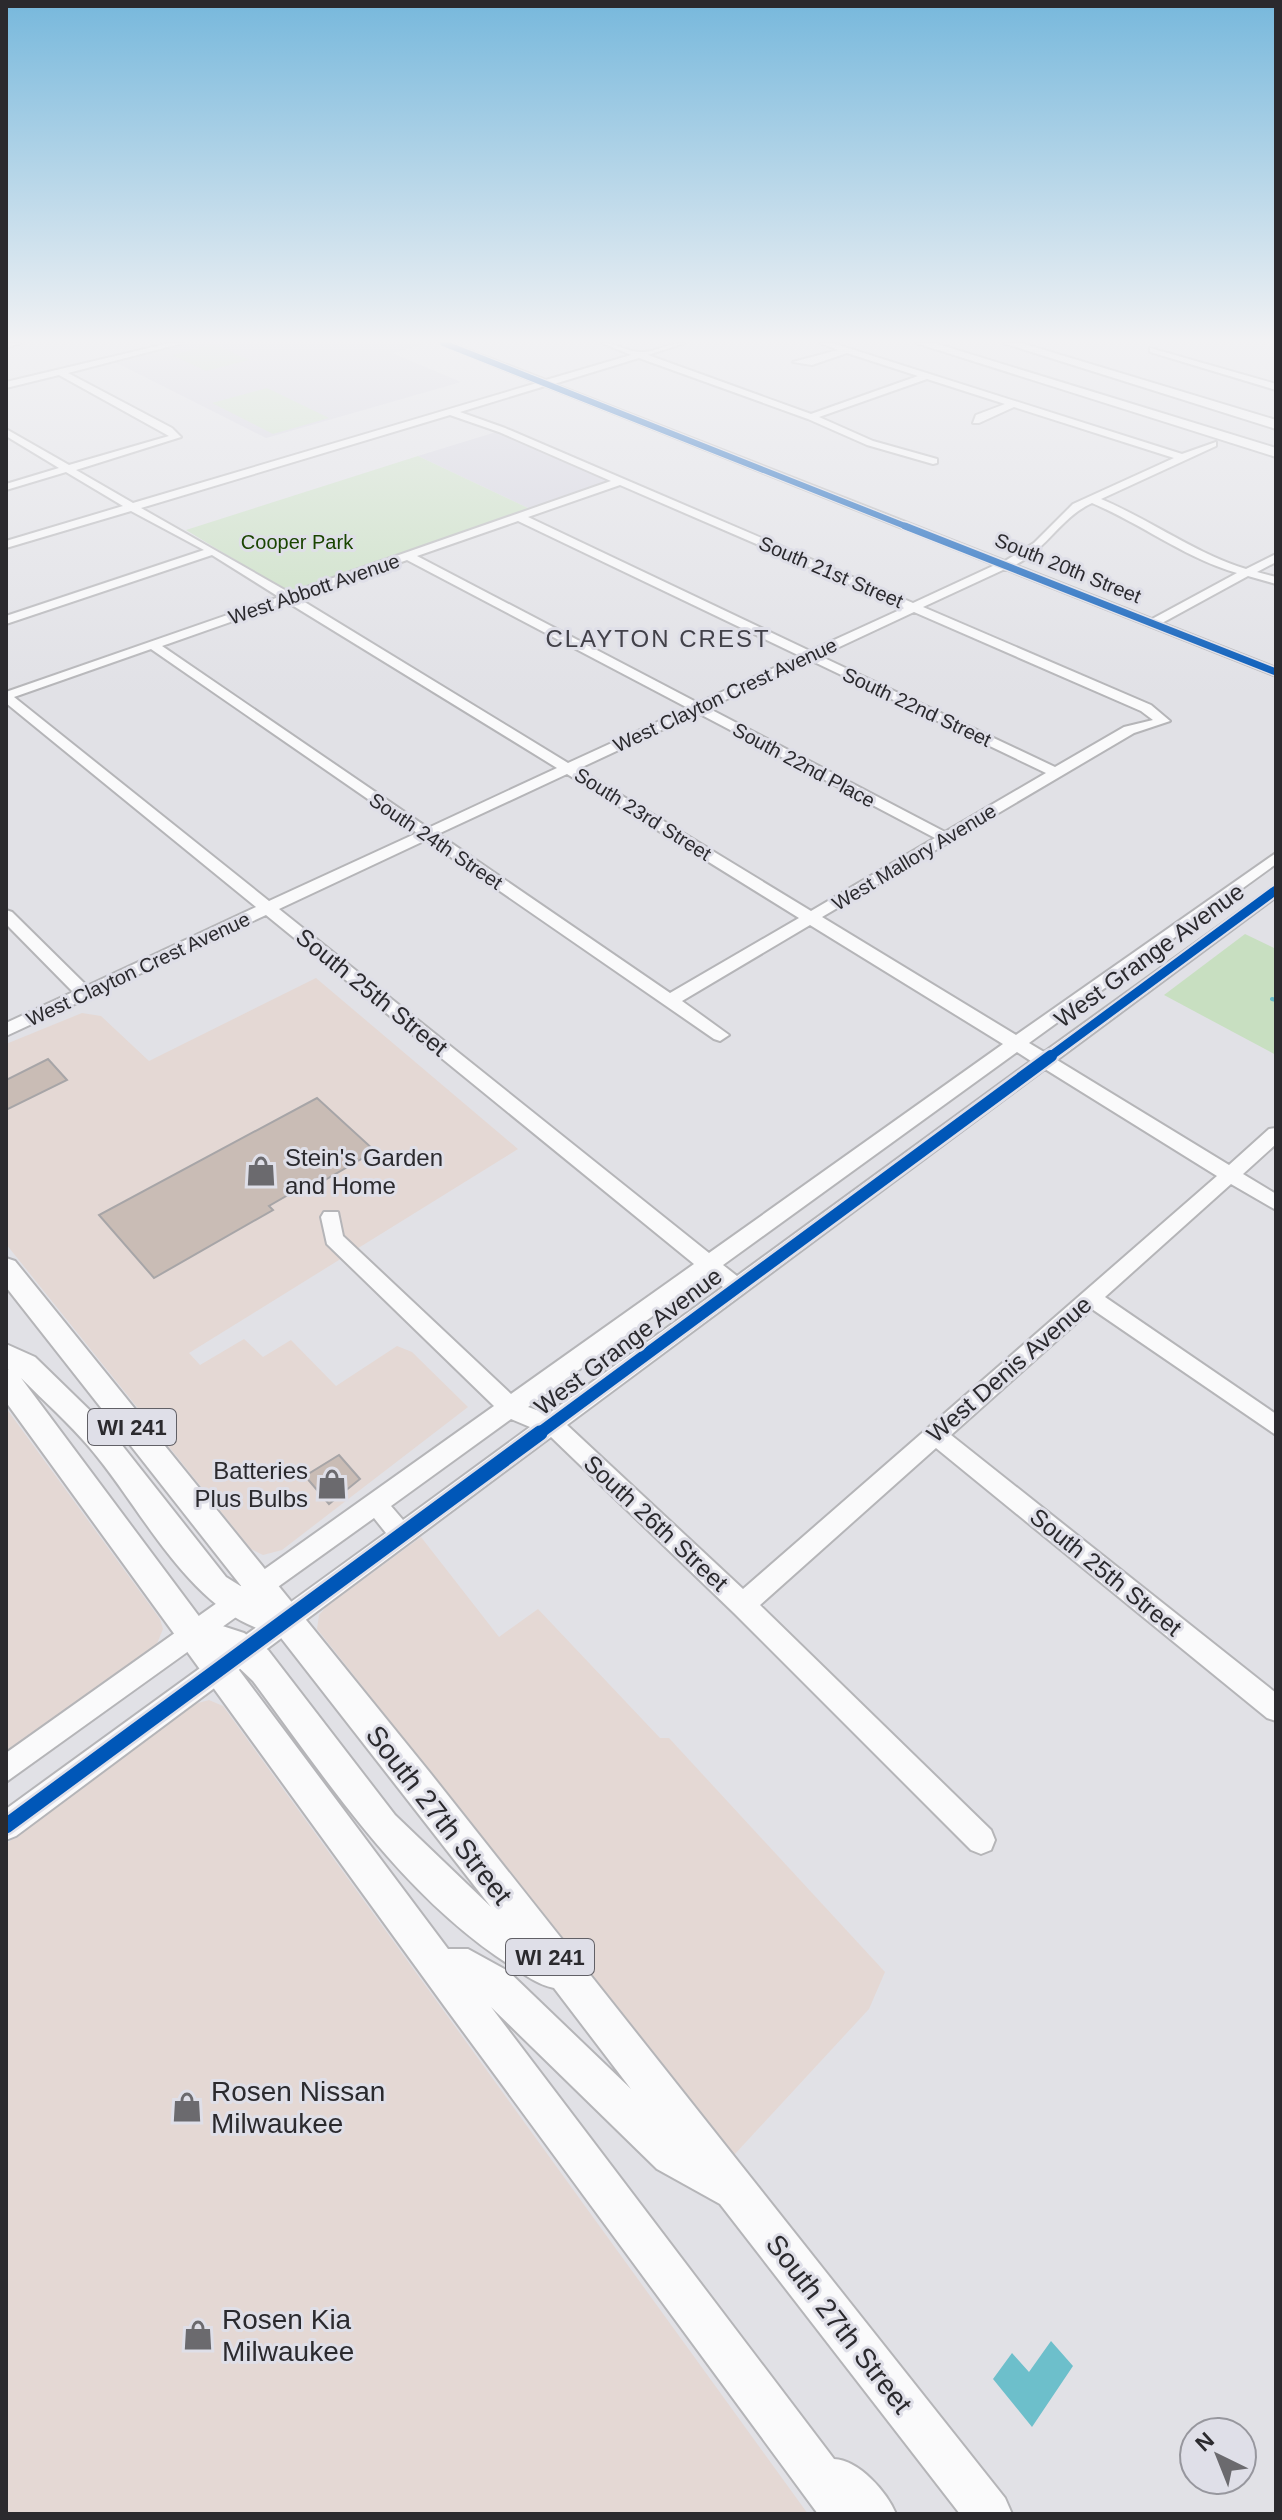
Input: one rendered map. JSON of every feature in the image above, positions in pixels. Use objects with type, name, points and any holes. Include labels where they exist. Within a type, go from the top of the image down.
[{"type":"main road","name":"WI 241","points":[[6,1268],[245,1594]]},
{"type":"main road","points":[[6,1355],[25,1365],[100,1439],[215,1587],[245,1594],[256,1615],[284,1620]]},
{"type":"main road","name":"WI 241","points":[[6,1380],[193,1632],[232,1658],[440,1968],[847,2514]]},
{"type":"main road","name":"South 27th Street","points":[[284,1620],[419,1786],[989,2514]]},
{"type":"main road","points":[[232,1658],[265,1670],[383,1827],[487,1929],[569,1981]]},
{"type":"main road","points":[[440,1968],[468,1968],[495,1984],[671,2155],[735,2192]]},
{"type":"main road","points":[[790,2438],[873,2514]]},
{"type":"street","name":"South 23rd Street","points":[[52,461],[213,551],[1276,1203]]},
{"type":"street","points":[[6,487],[100,461]]},
{"type":"street","points":[[6,545],[288,461]]},
{"type":"street","name":"South 21st Street","points":[[573,461],[1146,708],[1163,721]]},
{"type":"street","name":"South 20th Street","points":[[751,461],[1158,620],[1276,662]]},
{"type":"street","name":"West Clayton Crest Avenue","points":[[6,1030],[1011,563],[1044,544],[1061,518],[1091,499],[1177,461]]},
{"type":"street","name":"West Abbott Avenue","points":[[6,697],[621,481]]},
{"type":"street","points":[[1091,499],[1135,517],[1208,559],[1276,581]]},
{"type":"street","name":"South 22nd Street","points":[[519,517],[1056,773]]},
{"type":"street","points":[[6,620],[213,551]]},
{"type":"street","name":"South 22nd Place","points":[[409,556],[946,838]]},
{"type":"street","points":[[1158,620],[1276,557]]},
{"type":"street","name":"South 20th Street","points":[[1158,620],[1276,672]]},
{"type":"street","name":"South 24th Street","points":[[153,645],[720,1035]]},
{"type":"street","name":"South 25th Street","points":[[6,697],[737,1287]]},
{"type":"street","name":"West Mallory Avenue","points":[[669,1001],[1129,730],[1163,721]]},
{"type":"street","name":"West Grange Avenue","points":[[6,1769],[245,1594],[1276,857]]},
{"type":"street","points":[[1257,870],[1276,879]]},
{"type":"street","name":"West Grange Avenue","points":[[6,1826],[1276,890]]},
{"type":"street","points":[[6,915],[84,993]]},
{"type":"street","points":[[1071,1004],[1098,1020]]},
{"type":"street","points":[[949,1091],[976,1110]]},
{"type":"street","name":"West Denis Avenue","points":[[743,1605],[1276,1134]]},
{"type":"street","name":"South 26th Street","points":[[331,1217],[334,1239],[509,1406],[525,1416],[553,1425],[743,1605],[981,1840]]},
{"type":"street","points":[[1090,1297],[1276,1426]]},
{"type":"street","name":"South 25th Street","points":[[935,1435],[1276,1709]]},
{"type":"street","points":[[374,1502],[402,1535]]},
{"type":"shaded area","points":[[428,461],[562,461],[609,481],[530,509]]},
{"type":"shaded area","points":[[316,978],[518,1149],[189,1353],[200,1365],[244,1339],[263,1357],[291,1340],[336,1386],[397,1346],[412,1352],[468,1407],[282,1550],[263,1555],[251,1549],[6,1244],[6,1044],[82,1013],[101,1016],[149,1061]]},
{"type":"shaded area","points":[[6,1408],[160,1619],[163,1629],[156,1646],[145,1655],[6,1755]]},
{"type":"shaded area","points":[[421,1537],[499,1637],[538,1609],[660,1738],[669,1738],[885,1972],[869,2009],[734,2155],[317,1629],[319,1615],[326,1607]]},
{"type":"shaded area","points":[[209,1700],[223,1706],[808,2514],[6,2514],[6,1844],[191,1705]]},
{"type":"green space","name":"Cooper Park","points":[[404,461],[428,461],[530,509],[289,593],[186,530]]},
{"type":"green space","points":[[1245,934],[1276,949],[1276,1055],[1164,995]]},
{"type":"water","points":[[1051,2341],[1073,2366],[1032,2427],[993,2379],[1012,2353],[1029,2372]]},
{"type":"building","points":[[48,1059],[67,1080],[6,1110],[6,1080]]},
{"type":"building","name":"Stein's Garden and Home","points":[[317,1098],[375,1151],[299,1195],[295,1191],[269,1206],[273,1210],[154,1278],[99,1215]]},
{"type":"building","name":"Batteries Plus Bulbs","points":[[339,1455],[360,1479],[329,1504],[305,1476]]},
{"type":"waterway","points":[[1272,999],[1276,1000]]},
{"type":"cycle path","points":[[741,461],[1276,672]]},
{"type":"cycle path","points":[[6,1826],[1276,890]]},
{"type":"place","name":"Stein's Garden and Home","points":[[261,1171]]},
{"type":"place","name":"Batteries Plus Bulbs","points":[[332,1484]]},
{"type":"place","name":"Rosen Nissan Milwaukee","points":[[187,2107]]},
{"type":"place","name":"Rosen Kia Milwaukee","points":[[198,2335]]},
{"type":"district","name":"CLAYTON CREST","points":[[658,638]]}]
